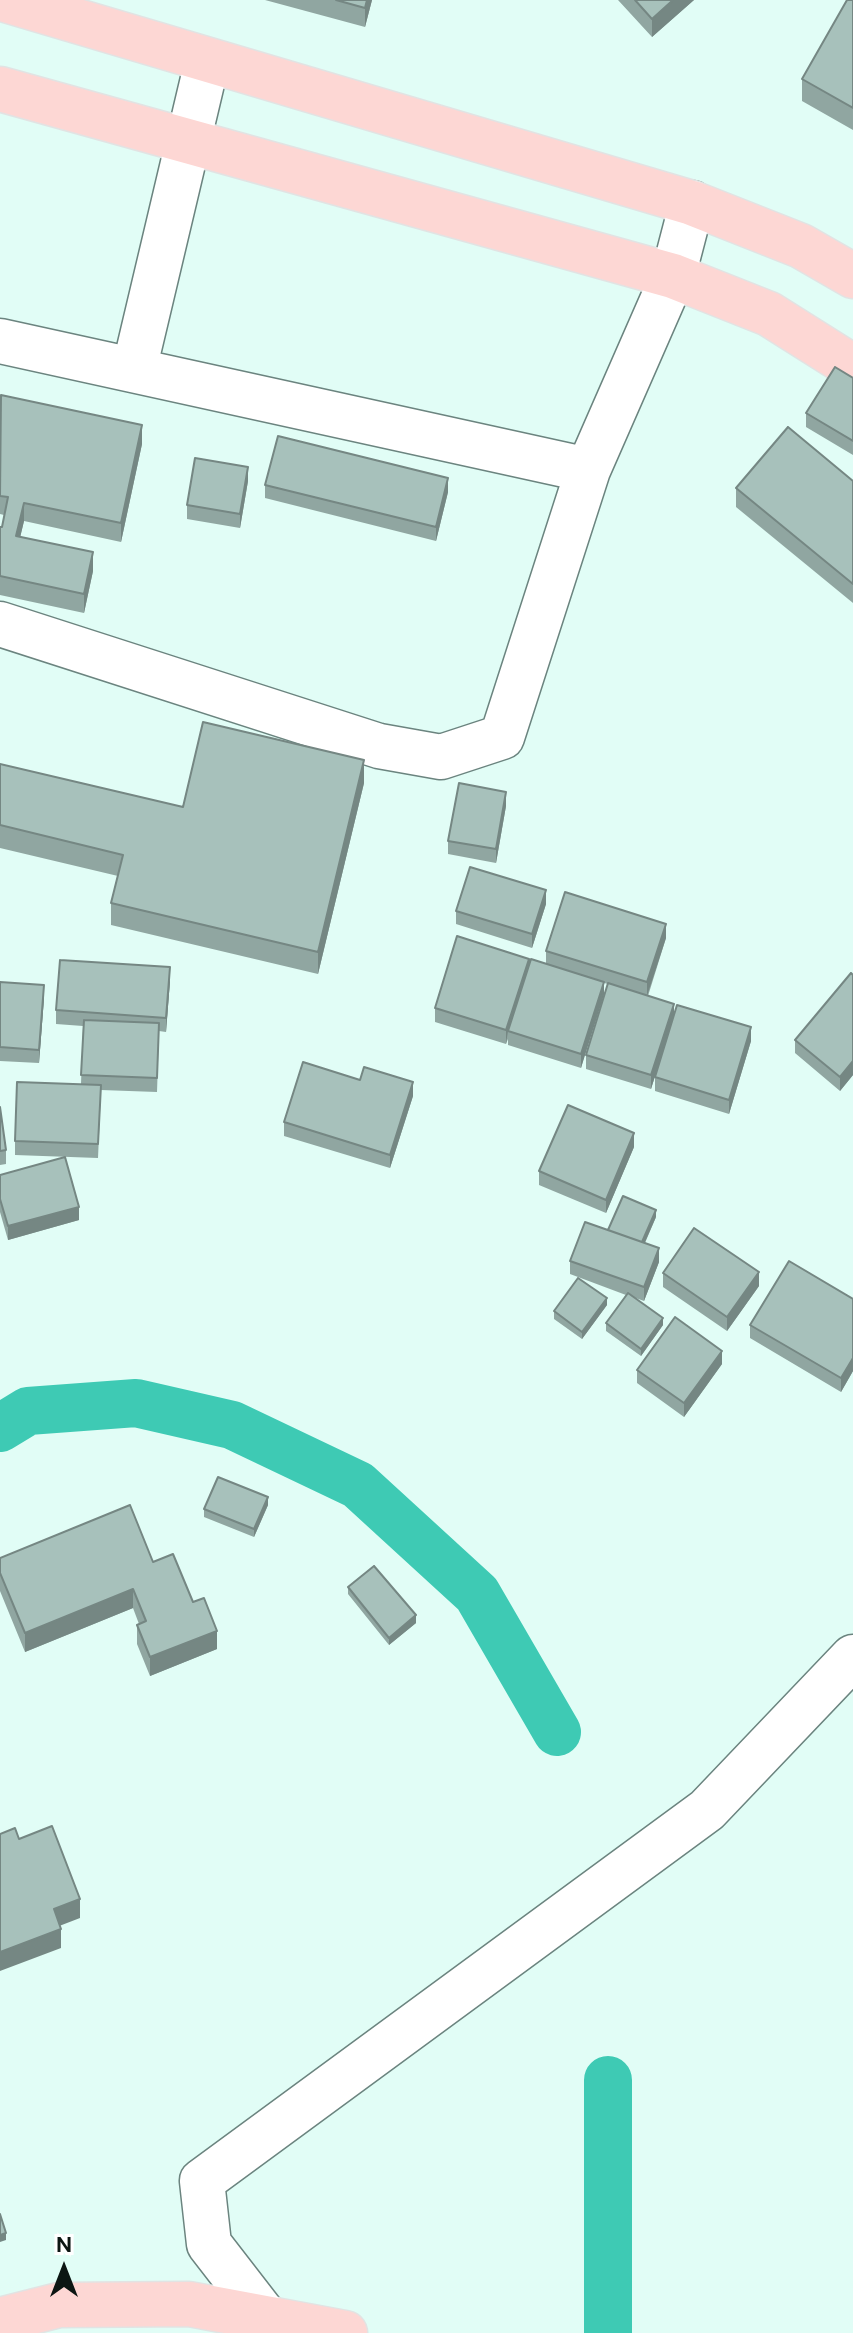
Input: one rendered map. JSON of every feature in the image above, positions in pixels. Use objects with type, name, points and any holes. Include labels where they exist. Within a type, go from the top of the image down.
[{"type":"main road","points":[[6,0],[207,62],[692,203],[801,246],[853,276]]},
{"type":"main road","points":[[0,89],[190,139],[673,276],[769,314],[853,367]]},
{"type":"main road","points":[[0,2320],[59,2305],[189,2304],[345,2333]]},
{"type":"street","points":[[134,370],[207,62]]},
{"type":"street","points":[[0,624],[379,746],[441,757],[502,737],[588,470],[673,276],[692,203]]},
{"type":"street","points":[[0,341],[588,470]]},
{"type":"street","points":[[267,2319],[209,2244],[202,2181],[707,1810],[853,1657]]},
{"type":"building","points":[[336,0],[367,0],[365,8]]},
{"type":"building","points":[[635,0],[673,0],[652,19]]},
{"type":"building","points":[[847,0],[853,0],[853,108],[802,79]]},
{"type":"building","points":[[835,367],[853,378],[853,441],[806,413]]},
{"type":"building","points":[[1,395],[142,425],[121,523],[24,503],[16,536],[93,552],[84,594],[0,576],[0,527],[8,497],[0,496]]},
{"type":"building","points":[[788,427],[853,481],[853,584],[736,488]]},
{"type":"building","points":[[278,436],[448,478],[436,527],[265,485]]},
{"type":"building","points":[[195,458],[248,467],[240,514],[187,505]]},
{"type":"building","points":[[203,722],[364,760],[318,952],[111,903],[123,855],[0,825],[0,764],[183,807]]},
{"type":"building","points":[[459,783],[506,792],[496,849],[448,841]]},
{"type":"building","points":[[470,867],[546,890],[532,934],[456,911]]},
{"type":"building","points":[[565,892],[666,924],[647,982],[546,951]]},
{"type":"building","points":[[457,936],[529,959],[506,1030],[435,1008]]},
{"type":"building","points":[[531,959],[604,982],[581,1054],[508,1031]]},
{"type":"building","points":[[60,960],[170,967],[166,1018],[56,1010]]},
{"type":"building","points":[[851,973],[853,1061],[840,1077],[795,1040]]},
{"type":"building","points":[[0,982],[44,985],[39,1050],[0,1047]]},
{"type":"building","points":[[608,983],[674,1004],[651,1075],[586,1055]]},
{"type":"building","points":[[677,1005],[751,1027],[729,1100],[655,1077]]},
{"type":"building","points":[[84,1020],[159,1023],[157,1078],[81,1075]]},
{"type":"building","points":[[303,1062],[360,1080],[364,1067],[413,1082],[390,1155],[284,1122]]},
{"type":"building","points":[[17,1082],[101,1085],[98,1144],[15,1141]]},
{"type":"building","points":[[568,1105],[634,1133],[606,1200],[539,1171]]},
{"type":"building","points":[[0,1107],[6,1150],[0,1151]]},
{"type":"building","points":[[65,1157],[79,1207],[8,1226],[0,1199],[0,1175]]},
{"type":"building","points":[[623,1196],[656,1210],[642,1242],[608,1230]]},
{"type":"building","points":[[585,1222],[659,1248],[644,1287],[570,1261]]},
{"type":"building","points":[[694,1228],[759,1272],[727,1317],[663,1273]]},
{"type":"building","points":[[789,1261],[853,1299],[853,1358],[841,1378],[750,1325]]},
{"type":"building","points":[[578,1278],[607,1298],[582,1332],[554,1311]]},
{"type":"building","points":[[628,1293],[663,1318],[641,1349],[606,1323]]},
{"type":"building","points":[[675,1317],[722,1351],[684,1403],[637,1370]]},
{"type":"building","points":[[218,1477],[268,1497],[254,1529],[204,1509]]},
{"type":"building","points":[[130,1505],[153,1562],[173,1554],[193,1602],[204,1598],[217,1631],[150,1657],[137,1625],[146,1621],[133,1589],[25,1633],[0,1573],[0,1558]]},
{"type":"building","points":[[374,1566],[416,1615],[389,1638],[348,1587]]},
{"type":"building","points":[[52,1826],[80,1899],[54,1909],[61,1929],[0,1952],[0,1834],[15,1828],[19,1839]]},
{"type":"building","points":[[0,2214],[6,2233],[0,2235]]},
{"type":"waterway","points":[[0,1428],[28,1411],[136,1403],[232,1425],[358,1485],[477,1594],[557,1732]]},
{"type":"waterway","points":[[608,2080],[608,2333]]}]
